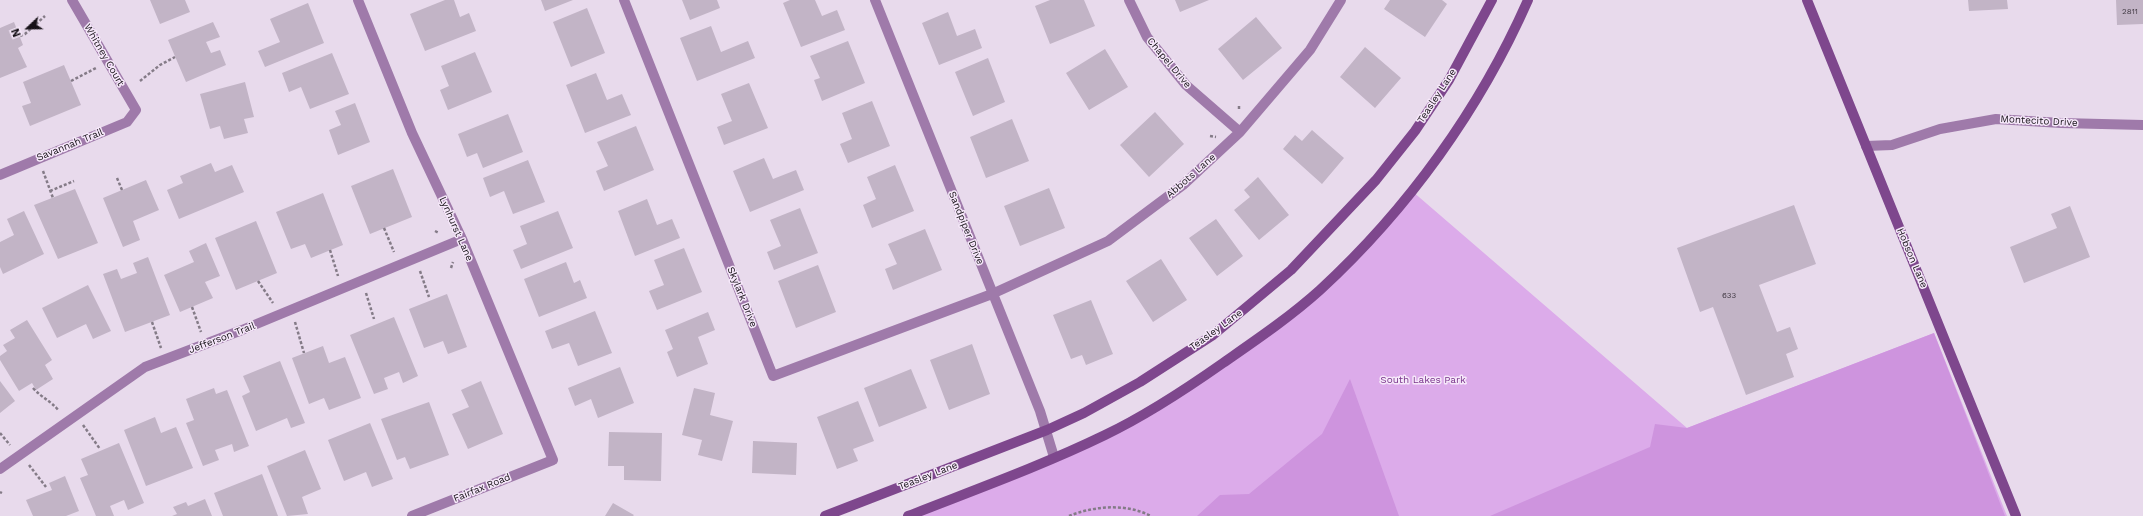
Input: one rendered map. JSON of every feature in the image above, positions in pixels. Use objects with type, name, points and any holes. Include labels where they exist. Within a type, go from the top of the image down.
[{"type":"main road","name":"Teasley Lane","points":[[825,516],[1047,430],[1084,413],[1140,382],[1213,335],[1291,270],[1376,180],[1415,131],[1449,80],[1492,0]]},
{"type":"main road","points":[[908,516],[1106,435],[1169,400],[1246,347],[1319,291],[1401,205],[1441,152],[1492,76],[1510,41],[1528,0]]},
{"type":"main road","name":"Hobson Lane","points":[[1807,0],[1932,305],[2016,516]]},
{"type":"street","name":"Whitney Court","points":[[72,0],[136,110]]},
{"type":"street","name":"Lynhurst Lane","points":[[358,0],[412,133],[462,239],[553,460]]},
{"type":"street","name":"Skylark Drive","points":[[624,0],[773,376],[992,294]]},
{"type":"street","name":"Sandpiper Drive","points":[[875,0],[1047,430],[1054,457]]},
{"type":"street","name":"Chapel Drive","points":[[1129,0],[1147,37],[1186,85],[1240,132]]},
{"type":"street","name":"Abbots Lane","points":[[992,294],[1108,241],[1183,186],[1240,132],[1310,50],[1341,0]]},
{"type":"street","name":"Savannah Trail","points":[[0,174],[127,122],[136,110]]},
{"type":"street","name":"Montecito Drive","points":[[1866,146],[1892,146],[1940,129],[1996,119],[2061,123],[2143,125]]},
{"type":"street","name":"Jefferson Trail","points":[[0,468],[145,367],[242,330],[462,239]]},
{"type":"street","name":"Fairfax Road","points":[[412,516],[553,460]]},
{"type":"path","points":[[20,36],[25,34],[45,16]]},
{"type":"path","points":[[140,81],[160,65],[175,57]]},
{"type":"path","points":[[71,81],[102,65]]},
{"type":"path","points":[[1239,106],[1239,111]]},
{"type":"path","points":[[1210,136],[1216,137]]},
{"type":"path","points":[[42,166],[53,198]]},
{"type":"path","points":[[116,178],[122,190]]},
{"type":"path","points":[[50,191],[74,181]]},
{"type":"path","points":[[384,228],[395,253]]},
{"type":"path","points":[[434,231],[439,233]]},
{"type":"path","points":[[330,250],[338,276]]},
{"type":"path","points":[[451,268],[453,262]]},
{"type":"path","points":[[420,268],[429,297]]},
{"type":"path","points":[[258,281],[273,303]]},
{"type":"path","points":[[366,290],[374,319]]},
{"type":"path","points":[[192,307],[201,332]]},
{"type":"path","points":[[294,320],[304,353]]},
{"type":"path","points":[[152,322],[161,348]]},
{"type":"path","points":[[34,388],[38,394],[52,402],[59,412]]},
{"type":"path","points":[[82,423],[100,449]]},
{"type":"path","points":[[0,433],[11,446]]},
{"type":"path","points":[[28,463],[46,487]]},
{"type":"path","points":[[1069,516],[1094,509],[1113,507],[1132,509],[1150,516]]},
{"type":"green space","name":"South Lakes Park","points":[[1412,191],[1687,428],[1934,333],[2007,516],[909,516],[1055,457],[1201,379],[1319,291]]},
{"type":"shaded area","points":[[1934,333],[2005,516],[1490,516],[1650,447],[1655,424],[1687,428]]},
{"type":"shaded area","points":[[1350,379],[1399,516],[1197,516],[1220,495],[1249,494],[1322,434]]},
{"type":"building","points":[[150,0],[185,0],[190,12],[160,24]]},
{"type":"building","points":[[445,0],[454,0],[460,17],[469,13],[476,31],[425,51],[410,14]]},
{"type":"building","points":[[541,0],[573,0],[545,11]]},
{"type":"building","points":[[682,0],[717,0],[720,8],[690,20]]},
{"type":"building","points":[[790,0],[815,0],[822,16],[837,10],[845,30],[801,47],[783,3]]},
{"type":"building","points":[[1050,0],[1084,0],[1095,26],[1050,44],[1035,6]]},
{"type":"building","points":[[1175,0],[1209,0],[1180,12]]},
{"type":"building","points":[[1390,0],[1442,0],[1447,4],[1425,37],[1384,9]]},
{"type":"building","points":[[1968,0],[2007,0],[2008,9],[1969,11]]},
{"type":"building","points":[[2116,0],[2143,0],[2143,24],[2117,25]]},
{"type":"building","points":[[308,3],[324,43],[265,67],[258,51],[280,42],[270,19]]},
{"type":"building","points":[[587,8],[605,53],[571,67],[553,22]]},
{"type":"building","points":[[948,12],[957,36],[975,29],[982,48],[939,65],[922,23]]},
{"type":"building","points":[[1256,17],[1282,48],[1243,80],[1218,49]]},
{"type":"building","points":[[14,22],[23,45],[18,48],[27,67],[0,78],[0,28]]},
{"type":"building","points":[[213,22],[220,37],[206,42],[211,53],[220,50],[226,65],[186,82],[168,40]]},
{"type":"building","points":[[711,26],[721,52],[748,41],[755,58],[697,81],[680,38]]},
{"type":"building","points":[[848,41],[865,83],[822,101],[814,80],[820,78],[810,56]]},
{"type":"building","points":[[1365,47],[1401,78],[1375,108],[1340,77]]},
{"type":"building","points":[[1105,49],[1128,87],[1089,110],[1066,73]]},
{"type":"building","points":[[475,52],[492,92],[448,110],[440,90],[449,86],[441,66]]},
{"type":"building","points":[[332,53],[349,94],[310,109],[301,87],[289,92],[282,73]]},
{"type":"building","points":[[988,58],[1005,102],[973,116],[955,72]]},
{"type":"building","points":[[64,65],[81,105],[30,126],[22,106],[31,103],[23,82]]},
{"type":"building","points":[[596,73],[607,100],[622,94],[631,115],[585,133],[566,85]]},
{"type":"building","points":[[245,82],[254,117],[244,119],[248,133],[224,139],[220,126],[210,129],[200,94]]},
{"type":"building","points":[[749,83],[768,128],[724,145],[717,127],[732,121],[721,94]]},
{"type":"building","points":[[872,101],[890,146],[848,163],[840,144],[852,139],[842,113]]},
{"type":"building","points":[[355,103],[370,142],[338,155],[329,130],[341,125],[335,111]]},
{"type":"building","points":[[1155,112],[1184,144],[1149,177],[1120,145]]},
{"type":"building","points":[[508,114],[523,152],[483,168],[477,153],[467,157],[458,134]]},
{"type":"building","points":[[1012,119],[1029,161],[986,178],[970,137]]},
{"type":"building","points":[[636,126],[654,170],[604,191],[596,171],[608,166],[597,142]]},
{"type":"building","points":[[1312,130],[1344,158],[1322,184],[1283,149],[1295,135],[1302,141]]},
{"type":"building","points":[[764,158],[773,179],[796,170],[804,190],[750,212],[733,171]]},
{"type":"building","points":[[528,160],[545,202],[513,214],[504,191],[490,197],[483,178]]},
{"type":"building","points":[[211,163],[215,172],[232,165],[244,192],[179,219],[167,190],[183,183],[180,176]]},
{"type":"building","points":[[895,165],[914,211],[872,228],[863,205],[876,199],[867,177]]},
{"type":"building","points":[[393,169],[412,217],[370,234],[351,186]]},
{"type":"building","points":[[1258,177],[1289,215],[1259,240],[1234,210],[1250,197],[1244,190]]},
{"type":"building","points":[[146,180],[159,210],[133,221],[140,240],[123,247],[103,198]]},
{"type":"building","points":[[1049,188],[1065,228],[1020,246],[1004,206]]},
{"type":"building","points":[[75,189],[98,243],[58,259],[34,205]]},
{"type":"building","points":[[323,193],[343,245],[311,258],[305,244],[291,249],[276,212]]},
{"type":"building","points":[[647,199],[657,225],[672,219],[680,238],[635,256],[618,211]]},
{"type":"building","points":[[1794,205],[1816,264],[1759,285],[1777,332],[1790,327],[1798,349],[1786,354],[1794,377],[1746,395],[1713,307],[1700,312],[1677,248]]},
{"type":"building","points":[[2070,206],[2090,257],[2024,283],[2010,247],[2057,228],[2051,214]]},
{"type":"building","points":[[800,208],[818,253],[774,270],[767,252],[781,246],[770,220]]},
{"type":"building","points":[[24,211],[44,254],[3,274],[0,267],[0,242],[14,235],[7,219]]},
{"type":"building","points":[[558,211],[573,248],[521,269],[513,250],[527,244],[520,226]]},
{"type":"building","points":[[1216,219],[1243,256],[1217,276],[1189,238]]},
{"type":"building","points":[[256,221],[277,273],[236,290],[215,238]]},
{"type":"building","points":[[925,229],[942,270],[893,290],[885,269],[897,264],[888,244]]},
{"type":"building","points":[[206,243],[220,276],[205,282],[213,298],[180,312],[164,275],[194,262],[189,251]]},
{"type":"building","points":[[684,248],[702,292],[657,310],[649,291],[664,285],[654,260]]},
{"type":"building","points":[[148,257],[170,315],[125,332],[103,274],[117,269],[121,279],[137,273],[133,263]]},
{"type":"building","points":[[1161,259],[1187,300],[1153,322],[1126,281]]},
{"type":"building","points":[[566,262],[574,283],[580,280],[587,298],[539,317],[524,279]]},
{"type":"building","points":[[818,265],[836,312],[796,328],[778,281]]},
{"type":"building","points":[[88,285],[111,331],[93,339],[86,324],[57,338],[42,308]]},
{"type":"building","points":[[447,294],[467,347],[448,354],[443,341],[424,348],[409,309]]},
{"type":"building","points":[[1091,300],[1113,354],[1086,365],[1082,355],[1071,359],[1053,315]]},
{"type":"building","points":[[595,311],[612,353],[578,366],[569,343],[552,349],[545,331]]},
{"type":"building","points":[[708,312],[715,330],[698,337],[708,364],[677,377],[667,352],[673,349],[665,330]]},
{"type":"building","points":[[394,317],[418,376],[403,383],[399,372],[384,378],[388,389],[374,394],[350,335]]},
{"type":"building","points":[[27,320],[52,360],[45,365],[53,379],[36,390],[32,383],[19,391],[0,360],[0,356],[7,351],[3,345],[15,338],[10,330]]},
{"type":"building","points":[[972,344],[990,394],[949,410],[930,360]]},
{"type":"building","points":[[323,346],[329,363],[345,357],[361,398],[329,410],[324,398],[309,404],[292,358]]},
{"type":"building","points":[[280,361],[305,423],[291,428],[287,418],[256,431],[242,396],[250,392],[243,376]]},
{"type":"building","points":[[620,367],[634,403],[598,418],[591,399],[575,406],[568,388]]},
{"type":"building","points":[[911,369],[927,408],[879,427],[864,388]]},
{"type":"building","points":[[0,381],[15,401],[0,413]]},
{"type":"building","points":[[481,381],[503,434],[468,449],[452,414],[469,407],[461,390]]},
{"type":"building","points":[[214,388],[216,394],[227,390],[249,446],[234,452],[232,444],[215,450],[219,460],[203,466],[186,423],[194,420],[186,399]]},
{"type":"building","points":[[694,388],[715,393],[710,415],[733,421],[722,461],[698,455],[702,440],[682,435]]},
{"type":"building","points":[[858,401],[874,441],[853,449],[858,461],[837,469],[817,417]]},
{"type":"building","points":[[429,402],[449,455],[410,469],[405,457],[397,460],[381,419]]},
{"type":"building","points":[[155,417],[161,433],[176,427],[193,468],[146,486],[124,430]]},
{"type":"building","points":[[370,423],[393,479],[372,487],[366,472],[344,481],[328,440]]},
{"type":"building","points":[[609,432],[662,433],[661,481],[624,480],[624,466],[608,466]]},
{"type":"building","points":[[753,441],[797,443],[796,475],[752,473]]},
{"type":"building","points":[[119,443],[144,503],[128,510],[124,500],[110,506],[114,516],[96,516],[80,478],[88,475],[81,459]]},
{"type":"building","points":[[305,450],[321,489],[302,497],[308,514],[287,516],[267,466]]},
{"type":"building","points":[[262,474],[278,516],[223,516],[214,493]]},
{"type":"building","points":[[65,476],[79,511],[66,516],[33,516],[26,500],[52,490],[49,483]]},
{"type":"building","points":[[205,499],[212,516],[172,516],[177,514],[173,507],[186,502],[188,506]]},
{"type":"building","points":[[613,503],[634,515],[605,516]]}]
